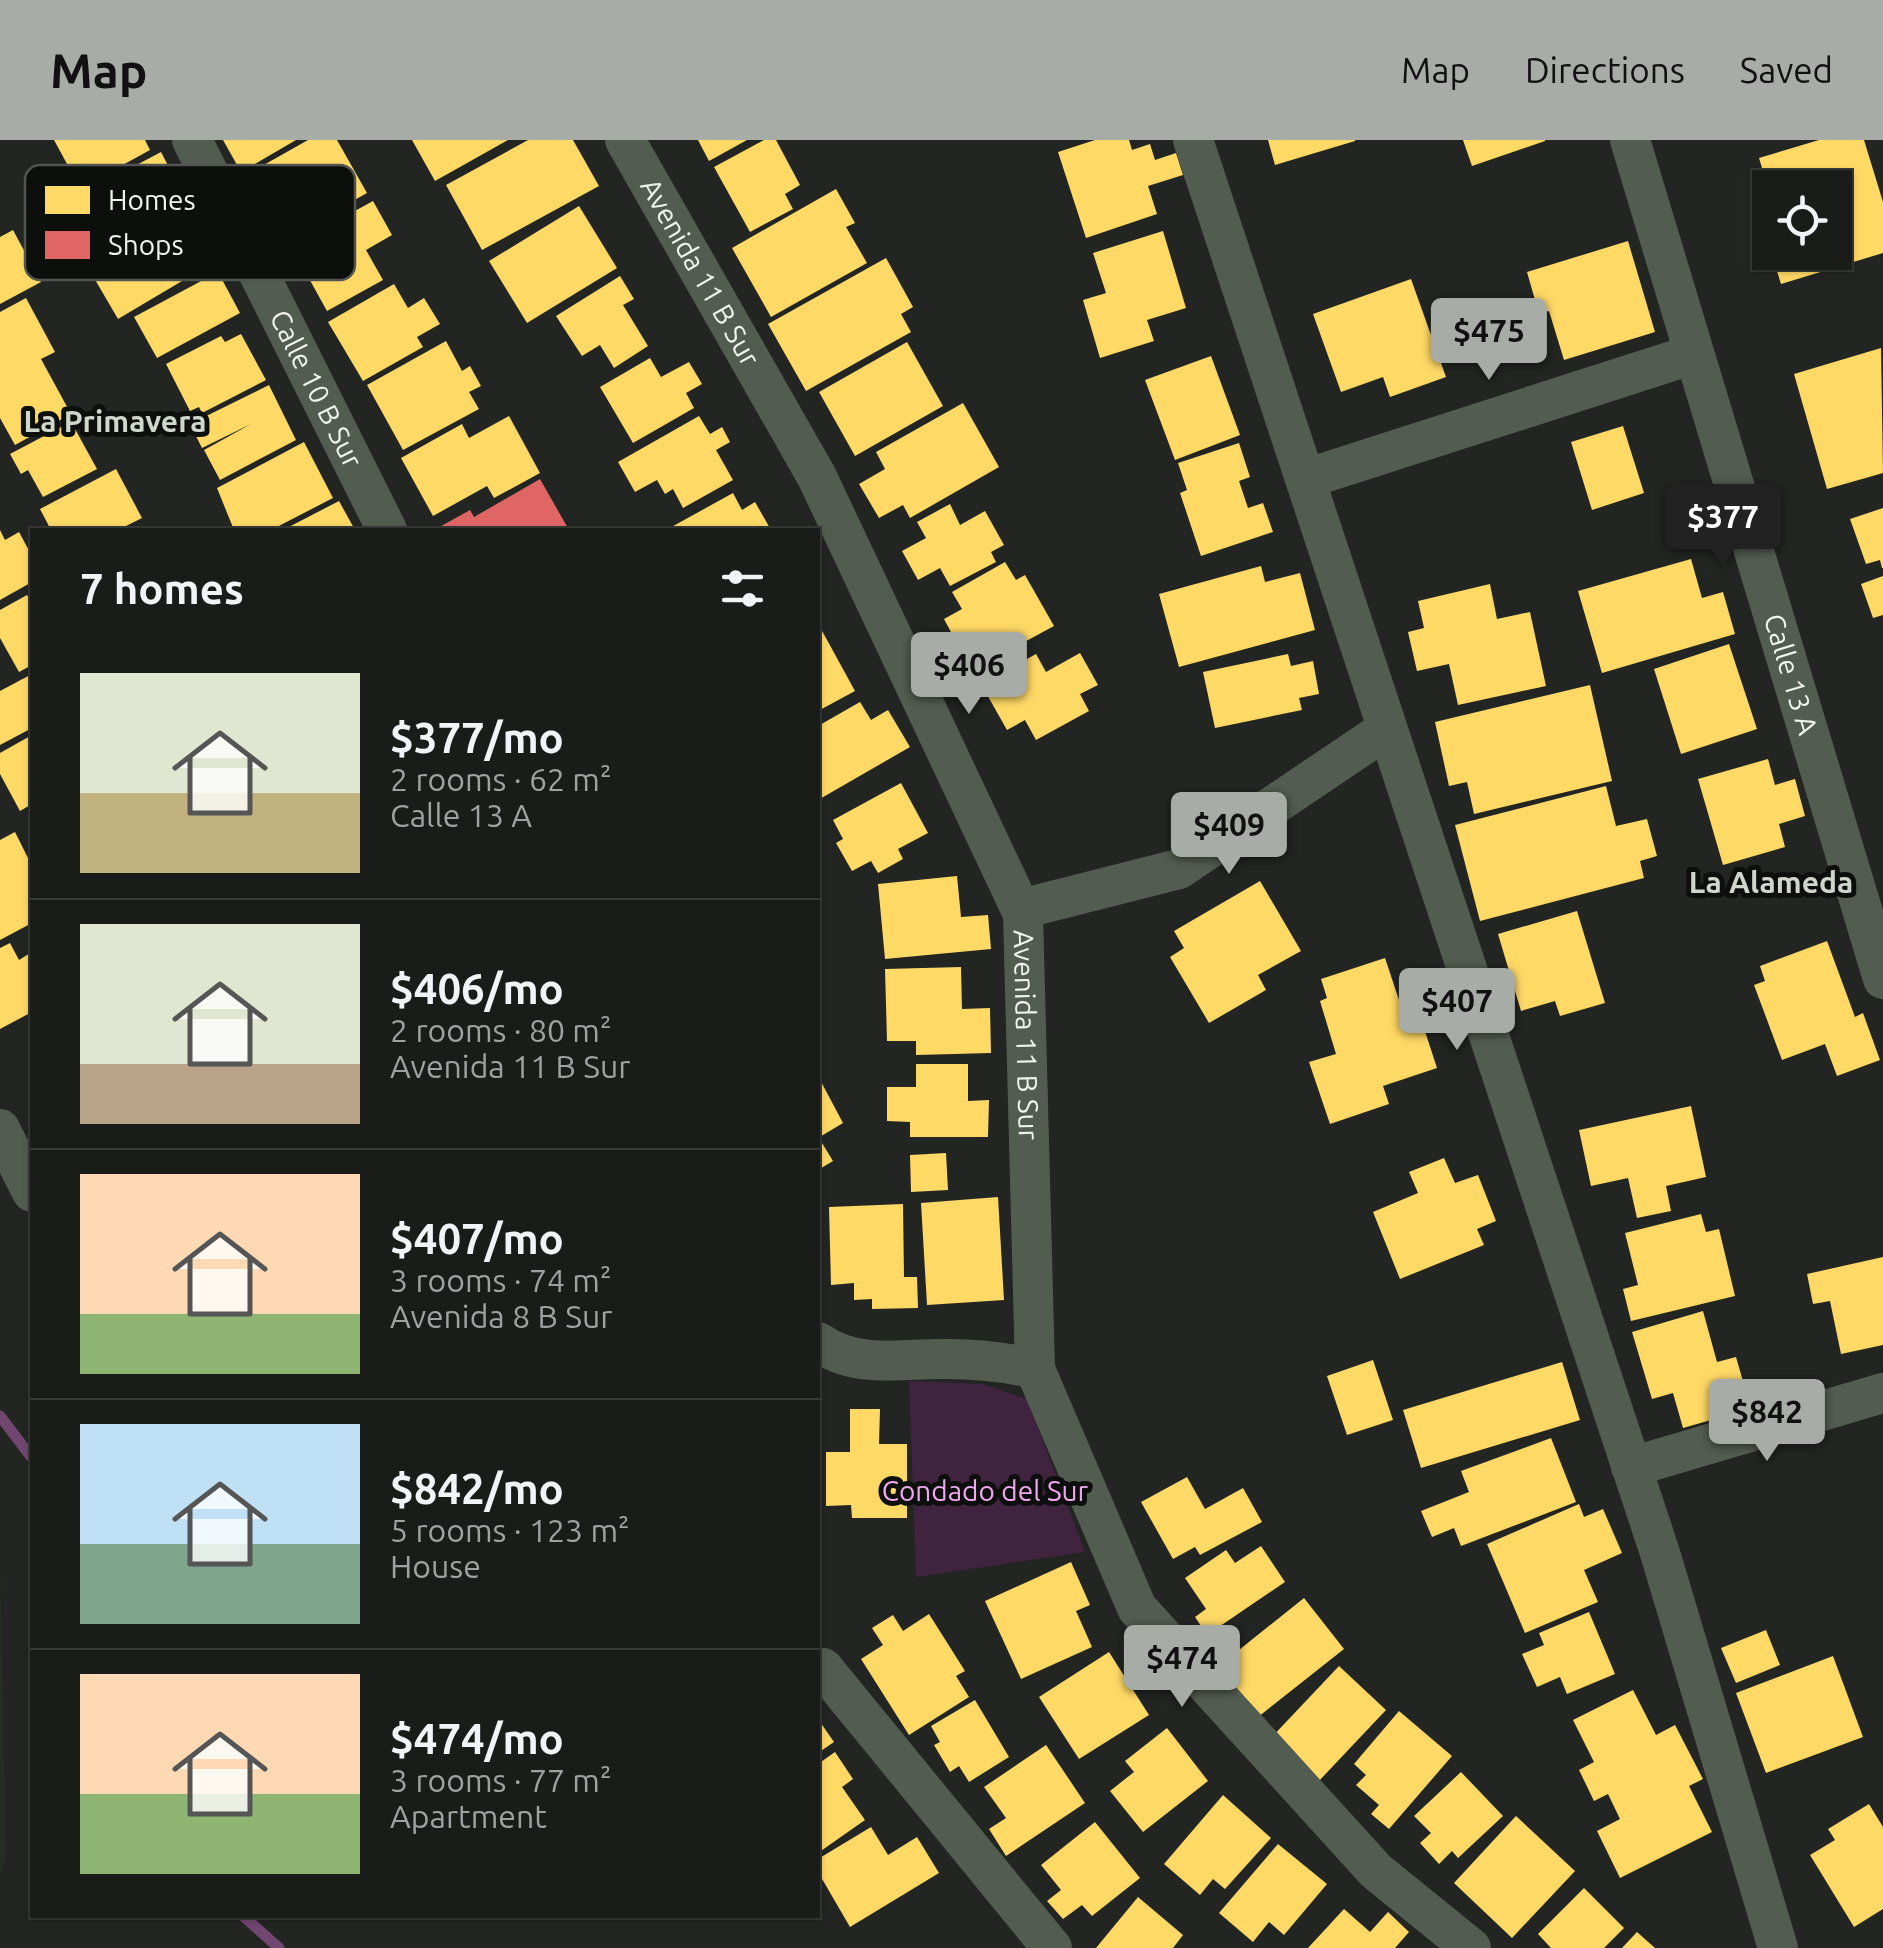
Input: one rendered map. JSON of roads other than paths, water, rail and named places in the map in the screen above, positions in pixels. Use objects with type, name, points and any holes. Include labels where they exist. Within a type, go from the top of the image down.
[{"type":"street","name":"Calle 10 B Sur","points":[[192,140],[204,165]]},
{"type":"street","name":"Avenida 11 B Sur","points":[[625,140],[817,477],[1021,910],[1035,1368]]},
{"type":"street","points":[[1193,140],[1631,1467],[1778,1948]]},
{"type":"street","name":"Calle 13 A","points":[[1630,140],[1883,979]]},
{"type":"street","name":"Calle 10 B Sur","points":[[262,280],[386,528]]},
{"type":"street","points":[[1305,479],[1694,354]]},
{"type":"street","points":[[1021,910],[1180,868],[1388,729]]},
{"type":"street","points":[[0,1129],[30,1188]]},
{"type":"street","points":[[820,1344],[836,1356],[884,1363],[945,1358],[1035,1368],[1137,1608],[1376,1870],[1471,1948]]},
{"type":"street","points":[[1631,1467],[1883,1393]]},
{"type":"street","points":[[824,1668],[1052,1948]]},
{"type":"waterway","points":[[0,1416],[30,1455]]},
{"type":"waterway","points":[[245,1918],[279,1948]]},
{"type":"district","name":"La Primavera","points":[[115,422]]},
{"type":"district","name":"La Alameda","points":[[1771,883]]},
{"type":"park label","name":"Condado del Sur","points":[[985,1491]]}]
